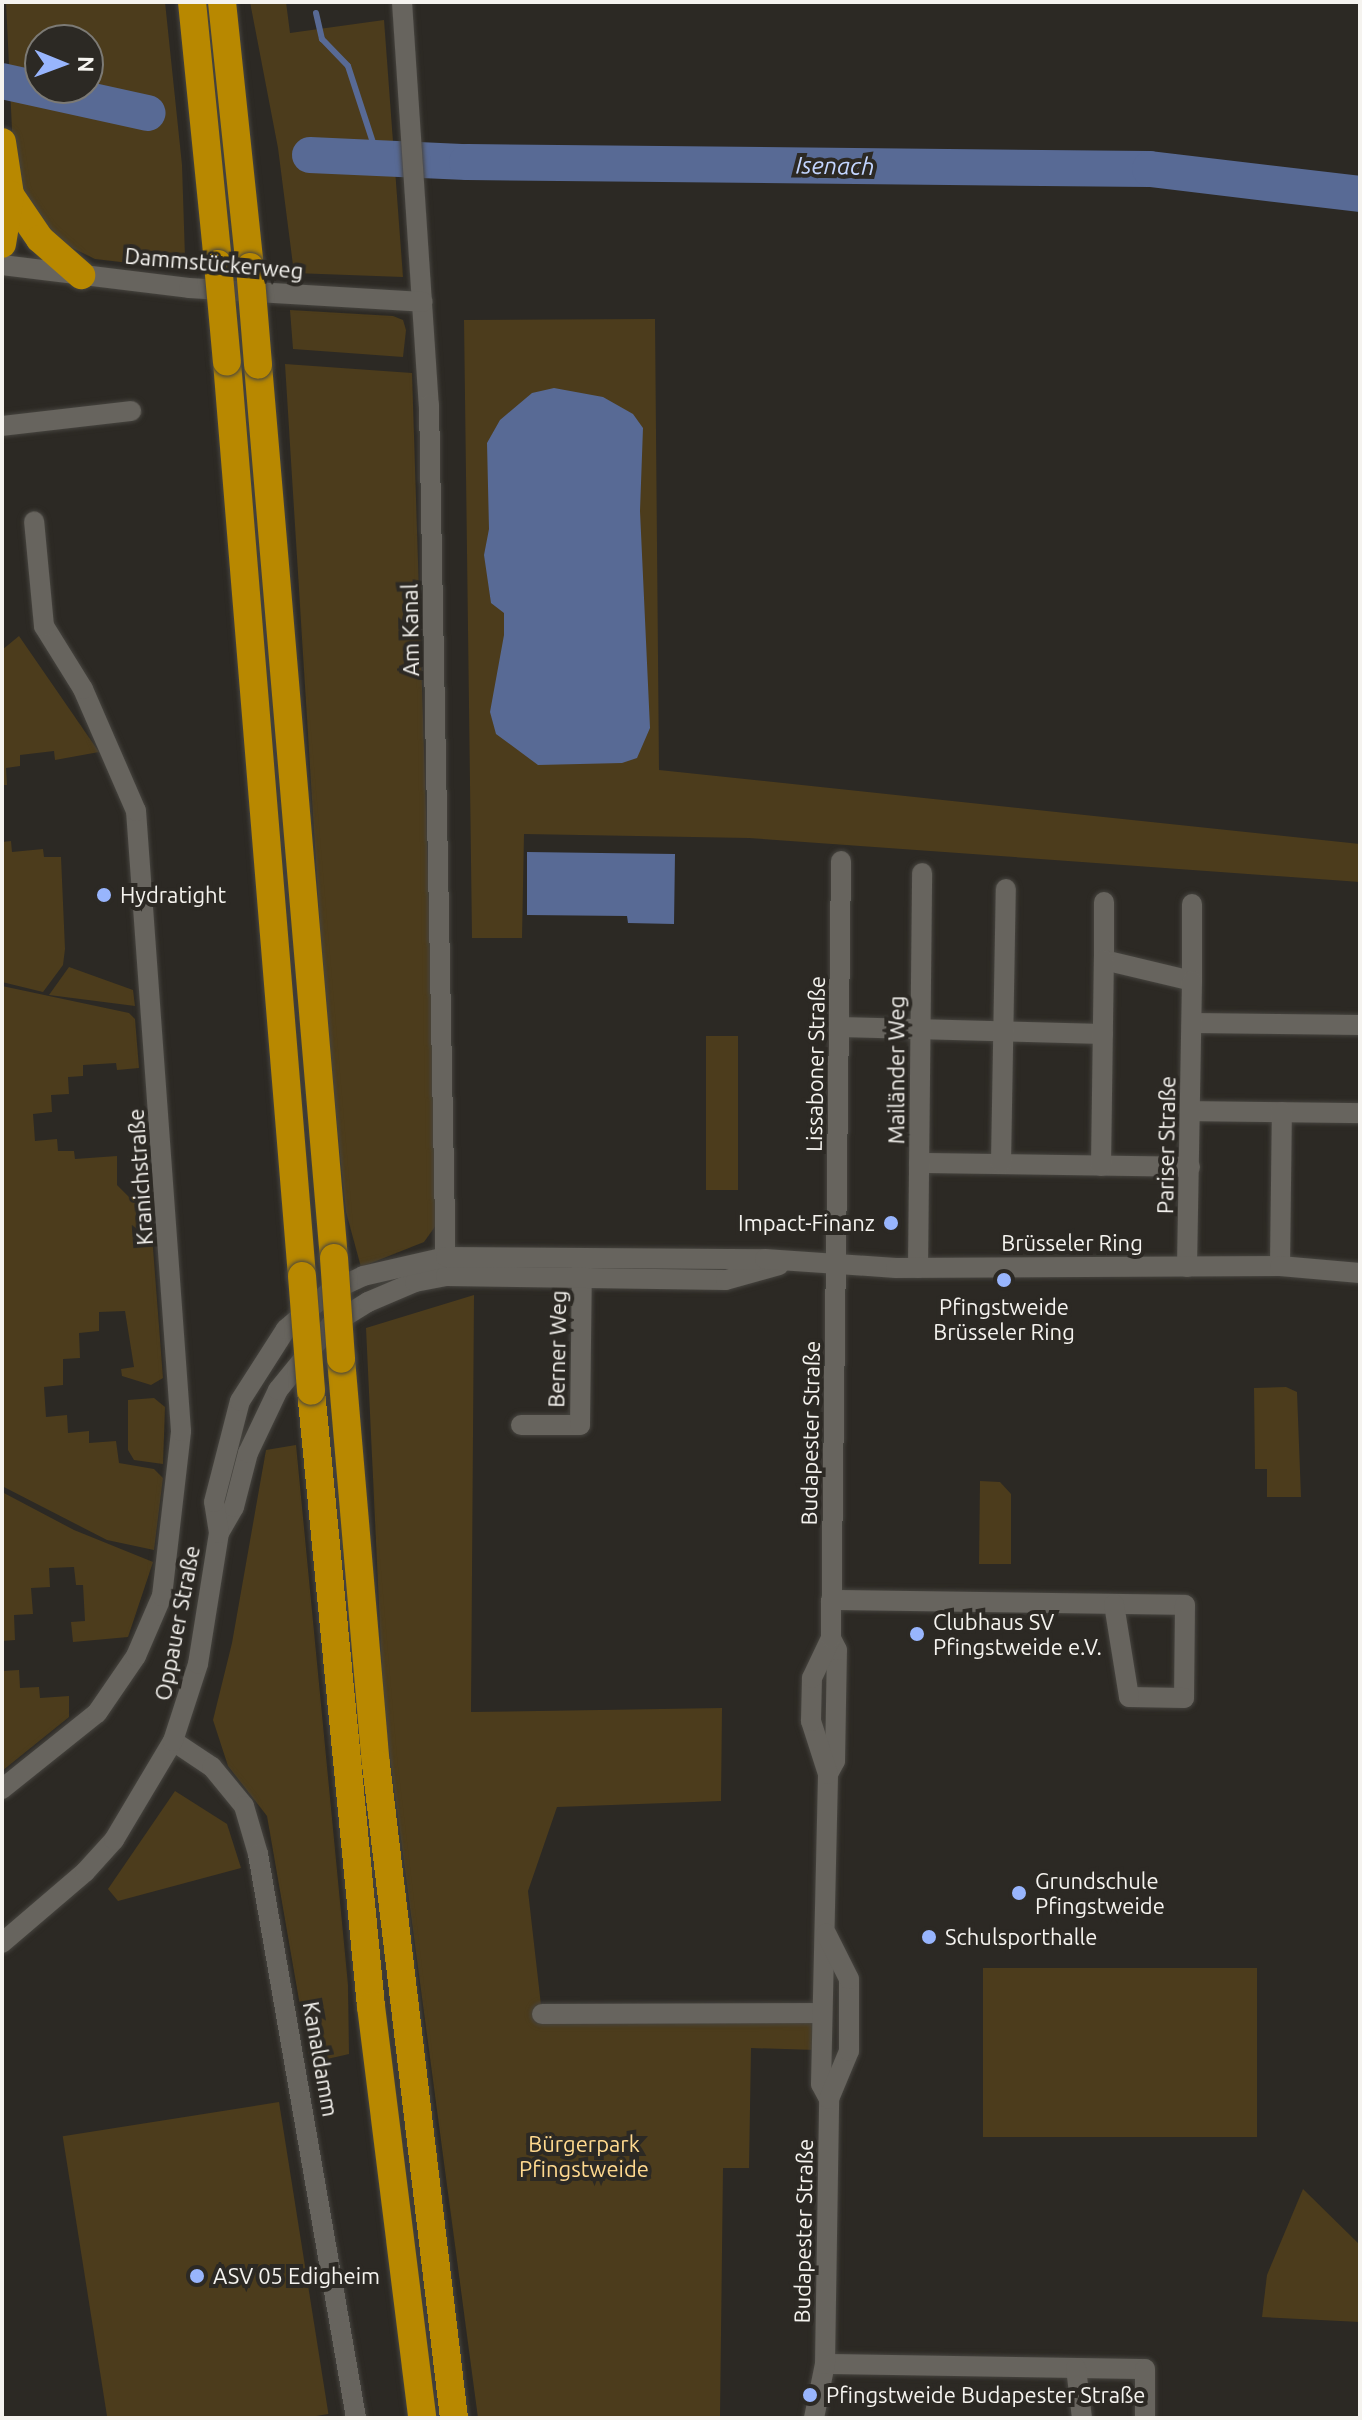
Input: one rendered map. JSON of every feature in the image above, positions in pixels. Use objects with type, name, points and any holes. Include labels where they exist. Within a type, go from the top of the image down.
[{"type":"highway","points":[[192,2],[227,362],[311,1391],[355,1854],[420,2414]]},
{"type":"highway","points":[[222,2],[250,267],[378,1780],[454,2418]]},
{"type":"highway","points":[[2,142],[10,195],[2,244]]},
{"type":"highway","points":[[10,195],[40,239],[81,275]]},
{"type":"street","name":"Am Kanal","points":[[402,2],[423,302],[446,1267]]},
{"type":"street","name":"Dammstückerweg","points":[[2,265],[189,288],[423,302]]},
{"type":"street","points":[[2,426],[131,411]]},
{"type":"street","name":"Kranichstraße","points":[[2,1789],[97,1713],[136,1656],[162,1596],[181,1431],[136,811],[83,689],[44,626],[34,521]]},
{"type":"street","name":"Lissaboner Straße","points":[[836,1266],[841,861]]},
{"type":"street","name":"Mailänder Weg","points":[[918,1268],[922,873]]},
{"type":"street","points":[[1001,1163],[1006,889]]},
{"type":"street","points":[[1101,1166],[1104,902]]},
{"type":"street","name":"Pariser Straße","points":[[1187,1267],[1193,1023],[1192,904]]},
{"type":"street","points":[[1104,960],[1192,981]]},
{"type":"street","points":[[1193,1023],[1360,1025]]},
{"type":"street","points":[[840,1027],[1103,1034]]},
{"type":"street","points":[[1191,1111],[1360,1113]]},
{"type":"street","points":[[1280,1266],[1282,1112]]},
{"type":"street","points":[[919,1163],[1190,1167]]},
{"type":"street","name":"Brüsseler Ring","points":[[329,1292],[381,1270],[582,1261],[765,1259],[783,1264],[918,1268],[1280,1266],[1360,1273]]},
{"type":"street","name":"Berner Weg","points":[[521,1425],[580,1425],[582,1261]]},
{"type":"street","name":"Brüsseler Ring","points":[[331,1325],[368,1302],[446,1267],[582,1282],[726,1280],[783,1264]]},
{"type":"street","name":"Budapester Straße","points":[[829,2099],[821,2084],[828,1774],[811,1721],[812,1678],[831,1638],[836,1266]]},
{"type":"street","name":"Oppauer Straße","points":[[219,1533],[214,1502],[240,1401],[286,1329],[329,1292]]},
{"type":"street","name":"Oppauer Straße","points":[[2,1943],[46,1909],[114,1840],[173,1741],[198,1664],[219,1533],[267,1410],[291,1370],[331,1325]]},
{"type":"street","points":[[831,1600],[1185,1605],[1184,1698],[1129,1697],[1114,1604]]},
{"type":"street","name":"Kanaldamm","points":[[173,1741],[212,1767],[244,1806],[258,1854],[356,2418]]},
{"type":"street","name":"Budapester Straße","points":[[814,2418],[825,2364],[829,2099],[849,2051],[849,1979],[826,1933]]},
{"type":"street","points":[[542,2014],[821,2013]]},
{"type":"street","points":[[825,2364],[1145,2369],[1145,2418]]},
{"type":"street","points":[[1076,2368],[1082,2418]]},
{"type":"green space","points":[[6,2],[165,2],[182,165],[185,257],[163,267],[95,259],[48,236],[22,195],[13,151]]},
{"type":"green space","points":[[250,2],[286,2],[290,33],[384,20],[403,277],[294,273],[278,148]]},
{"type":"green space","points":[[290,310],[393,316],[403,320],[406,330],[403,357],[293,349]]},
{"type":"green space","points":[[655,319],[659,770],[1360,844],[1360,882],[749,838],[524,834],[522,938],[472,938],[464,320]]},
{"type":"green space","points":[[285,364],[412,373],[439,1221],[424,1242],[361,1267],[346,1212],[325,1008]]},
{"type":"green space","points":[[19,636],[99,752],[55,760],[54,751],[20,755],[20,766],[6,768],[7,785],[2,785],[2,650]]},
{"type":"green space","points":[[11,841],[12,852],[43,849],[44,857],[61,857],[63,965],[43,992],[2,982],[2,842]]},
{"type":"green space","points":[[69,967],[133,990],[135,1006],[49,995]]},
{"type":"green space","points":[[2,986],[129,1013],[135,1019],[139,1068],[117,1070],[116,1063],[83,1065],[83,1076],[68,1077],[69,1094],[51,1095],[52,1112],[33,1114],[35,1141],[57,1139],[58,1151],[74,1151],[75,1159],[117,1156],[117,1185],[129,1197],[149,1196],[163,1378],[151,1385],[122,1376],[121,1369],[134,1367],[125,1311],[99,1312],[99,1331],[79,1333],[80,1358],[63,1359],[63,1385],[44,1387],[46,1417],[67,1415],[68,1433],[89,1431],[89,1443],[116,1441],[119,1463],[154,1469],[163,1478],[154,1550],[107,1540],[2,1486]]},
{"type":"green space","points":[[706,1036],[738,1036],[738,1190],[706,1190]]},
{"type":"green space","name":"Bürgerpark Pfingstweide","points":[[474,1295],[471,1712],[722,1708],[721,1801],[557,1807],[528,1891],[542,2014],[817,2023],[816,2050],[751,2048],[749,2168],[723,2168],[720,2418],[478,2418],[384,1712],[366,1328]]},
{"type":"green space","points":[[1286,1387],[1297,1392],[1301,1497],[1267,1497],[1267,1469],[1255,1469],[1254,1388]]},
{"type":"green space","points":[[154,1398],[165,1407],[163,1464],[134,1460],[128,1450],[128,1400]]},
{"type":"green space","points":[[296,1445],[348,1985],[349,2054],[310,2063],[267,1816],[228,1766],[213,1720],[232,1643],[266,1450]]},
{"type":"green space","points":[[980,1481],[1000,1482],[1011,1494],[1011,1564],[979,1564]]},
{"type":"green space","points":[[2,1492],[74,1530],[153,1562],[128,1637],[73,1642],[71,1622],[85,1621],[83,1585],[76,1585],[74,1567],[49,1568],[50,1587],[31,1588],[33,1614],[14,1615],[15,1640],[2,1641]]},
{"type":"green space","points":[[19,1670],[20,1688],[39,1687],[40,1698],[69,1696],[69,1717],[2,1771],[2,1671]]},
{"type":"green space","points":[[175,1791],[227,1824],[241,1868],[118,1901],[108,1889]]},
{"type":"green space","points":[[983,1968],[1257,1968],[1257,2137],[983,2137]]},
{"type":"green space","name":"ASV 05 Edigheim","points":[[279,2102],[328,2414],[304,2418],[107,2418],[63,2136]]},
{"type":"green space","points":[[1303,2189],[1360,2245],[1360,2322],[1262,2317],[1267,2275]]},
{"type":"water","points":[[554,388],[603,397],[633,414],[643,428],[640,511],[650,728],[637,758],[622,763],[538,765],[496,734],[490,712],[504,635],[504,613],[491,603],[484,555],[489,529],[487,443],[500,420],[532,393]]},
{"type":"water","points":[[527,852],[675,854],[674,924],[628,923],[627,916],[527,915]]},
{"type":"waterway","points":[[316,13],[322,39],[348,66],[378,158]]},
{"type":"waterway","name":"Isenach","points":[[2,81],[148,113]]},
{"type":"waterway","name":"Isenach","points":[[310,155],[467,162],[1150,169],[1360,194]]},
{"type":"place","name":"Hydratight","points":[[104,895]]},
{"type":"place","name":"Impact-Finanz","points":[[891,1223]]},
{"type":"place","name":"Pfingstweide Brüsseler Ring","points":[[1004,1280]]},
{"type":"place","name":"Clubhaus SV Pfingstweide e.V.","points":[[917,1634]]},
{"type":"place","name":"Grundschule Pfingstweide","points":[[1019,1893]]},
{"type":"place","name":"Schulsporthalle","points":[[929,1937]]},
{"type":"place","name":"ASV 05 Edigheim","points":[[197,2276]]},
{"type":"place","name":"Pfingstweide Budapester Straße","points":[[810,2395]]}]
